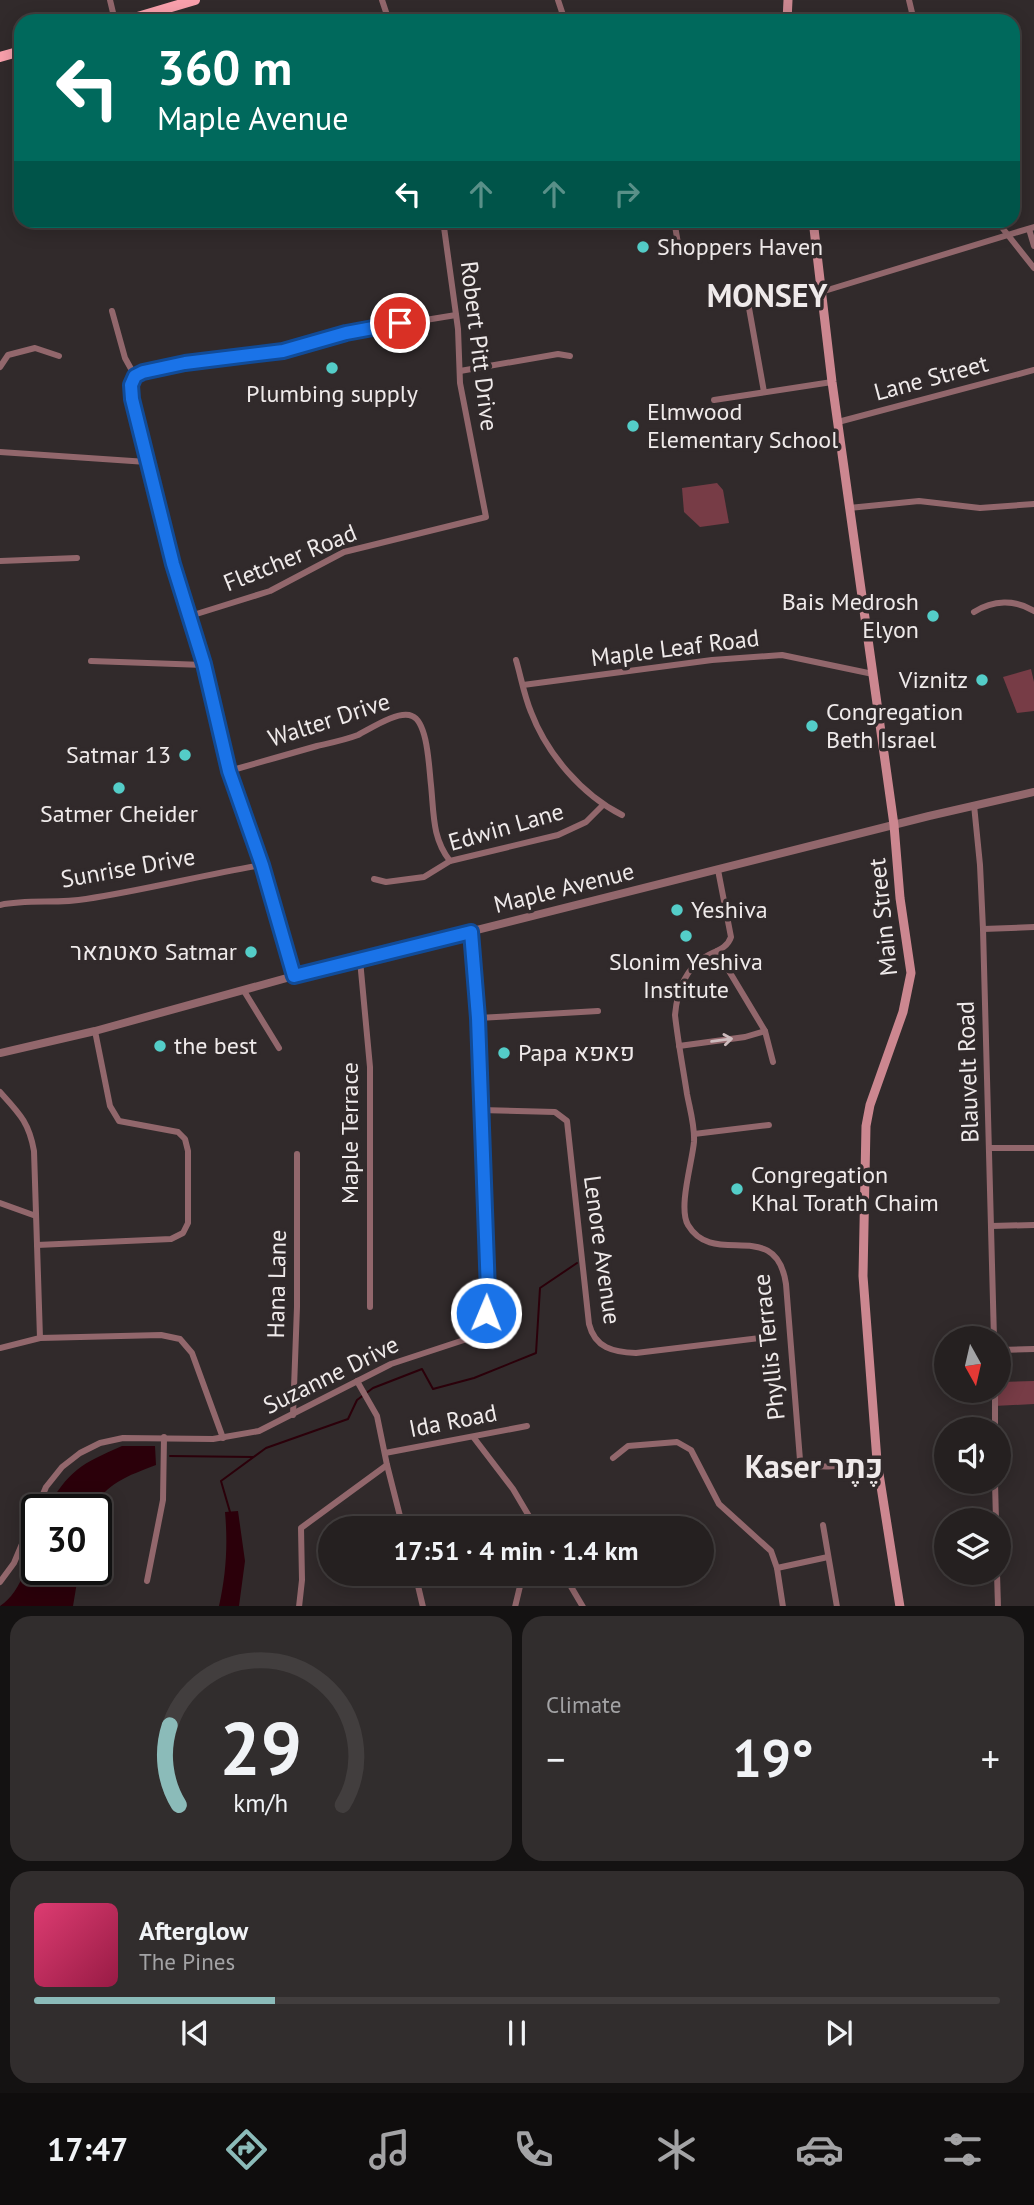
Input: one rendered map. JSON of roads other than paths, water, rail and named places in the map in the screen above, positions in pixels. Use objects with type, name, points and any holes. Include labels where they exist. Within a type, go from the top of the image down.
[{"type":"main road","points":[[148,14],[195,0]]},
{"type":"main road","name":"Main Street","points":[[814,228],[832,382],[894,825],[900,898],[911,973],[903,1012],[870,1105],[866,1126],[862,1221],[864,1314],[877,1461],[900,1606]]},
{"type":"street","name":"Robert Pitt Drive","points":[[444,228],[457,314],[460,371],[486,517]]},
{"type":"street","points":[[675,228],[680,256]]},
{"type":"street","points":[[1002,228],[1034,268]]},
{"type":"street","points":[[821,292],[1032,228],[1034,246]]},
{"type":"street","points":[[749,308],[764,392]]},
{"type":"street","points":[[112,311],[125,358],[135,376]]},
{"type":"street","points":[[294,976],[262,865],[229,771],[204,664],[173,564],[147,462],[131,385],[135,376],[143,372],[185,363],[283,351],[346,333],[457,314]]},
{"type":"street","points":[[0,367],[8,355],[36,348],[59,356]]},
{"type":"street","points":[[460,371],[558,354],[570,356]]},
{"type":"street","name":"Lane Street","points":[[838,422],[1034,370]]},
{"type":"street","points":[[714,400],[832,382]]},
{"type":"street","points":[[0,452],[147,462]]},
{"type":"street","points":[[849,508],[919,500],[980,508],[1034,504]]},
{"type":"street","name":"Fletcher Road","points":[[190,616],[270,591],[344,552],[486,517]]},
{"type":"street","points":[[0,561],[77,558]]},
{"type":"street","points":[[974,612],[983,606],[1006,603],[1017,603],[1034,611]]},
{"type":"street","name":"Maple Leaf Road","points":[[523,685],[712,660],[782,655],[873,674]]},
{"type":"street","points":[[516,660],[532,715],[545,742],[573,778],[603,805],[622,815]]},
{"type":"street","points":[[91,661],[204,664]]},
{"type":"street","name":"Walter Drive","points":[[229,771],[357,735],[377,724],[405,715],[413,716],[421,723],[426,746],[439,847],[450,861]]},
{"type":"street","name":"Maple Avenue","points":[[0,1053],[95,1031],[294,976],[1034,792]]},
{"type":"street","name":"Edwin Lane","points":[[374,879],[386,882],[424,877],[450,861],[558,835],[586,822],[603,805]]},
{"type":"street","name":"Blauvelt Road","points":[[974,805],[983,929],[994,1326]]},
{"type":"street","name":"Sunrise Drive","points":[[0,905],[83,900],[262,865]]},
{"type":"street","name":"Phyllis Terrace","points":[[718,870],[732,931],[729,942],[692,968],[676,998],[679,1046],[694,1134],[684,1208],[689,1226],[710,1244],[757,1246],[766,1249],[780,1262],[784,1272],[800,1460],[814,1467],[877,1461]]},
{"type":"street","points":[[983,929],[1034,927]]},
{"type":"street","name":"Suzanne Drive","points":[[0,1582],[14,1563],[42,1494],[62,1467],[80,1453],[100,1443],[123,1438],[223,1438],[259,1431],[391,1364],[464,1340],[477,1329],[486,1313],[488,1292],[478,1018],[471,932]]},
{"type":"street","points":[[717,951],[765,1031],[773,1062]]},
{"type":"street","name":"Maple Terrace","points":[[360,960],[370,1067],[370,1307]]},
{"type":"street","points":[[244,991],[279,1048]]},
{"type":"street","points":[[478,1018],[598,1011]]},
{"type":"street","points":[[37,1245],[171,1239],[183,1233],[188,1223],[186,1139],[178,1132],[118,1121],[110,1106],[95,1031]]},
{"type":"street","points":[[679,1046],[745,1037],[765,1031]]},
{"type":"street","points":[[0,1092],[22,1116],[30,1130],[34,1151],[40,1338]]},
{"type":"street","name":"Lenore Avenue","points":[[480,1110],[555,1112],[567,1121],[589,1324],[595,1340],[603,1347],[621,1353],[636,1353],[768,1337]]},
{"type":"street","points":[[694,1134],[769,1125]]},
{"type":"street","points":[[990,1148],[1034,1148]]},
{"type":"street","name":"Hana Lane","points":[[293,1415],[297,1307],[297,1154]]},
{"type":"street","points":[[0,1203],[36,1216]]},
{"type":"street","points":[[991,1226],[1034,1225]]},
{"type":"street","points":[[0,1348],[40,1338],[161,1335],[180,1339],[192,1353],[223,1438]]},
{"type":"street","points":[[1012,1350],[1034,1349]]},
{"type":"street","name":"Suzanne Drive","points":[[357,1381],[377,1416],[400,1516]]},
{"type":"street","name":"Ida Road","points":[[385,1454],[527,1426]]},
{"type":"street","points":[[147,1581],[163,1500],[164,1437]]},
{"type":"street","points":[[474,1437],[513,1489],[529,1516]]},
{"type":"street","points":[[613,1458],[628,1446],[677,1442],[691,1450],[719,1504],[771,1550],[783,1606]]},
{"type":"street","points":[[299,1606],[302,1580],[301,1528],[387,1465]]},
{"type":"street","points":[[824,1525],[837,1606]]},
{"type":"street","points":[[777,1568],[828,1558]]},
{"type":"street","points":[[997,1585],[998,1606]]},
{"type":"street","points":[[418,1586],[423,1606]]},
{"type":"street","points":[[515,1606],[520,1586]]},
{"type":"street","points":[[571,1586],[583,1606]]},
{"type":"waterway","points":[[230,1512],[221,1481],[266,1448],[348,1419],[357,1400],[373,1388],[422,1369],[433,1389],[474,1378],[536,1353],[540,1288],[577,1263]]},
{"type":"waterway","points":[[170,1456],[253,1457]]},
{"type":"place","name":"Shoppers Haven","points":[[643,247]]},
{"type":"place","name":"Plumbing supply","points":[[332,368]]},
{"type":"place","name":"Elmwood Elementary School","points":[[633,426]]},
{"type":"place","name":"Bais Medrosh Elyon","points":[[933,616]]},
{"type":"place","name":"Viznitz","points":[[982,680]]},
{"type":"place","name":"Congregation Beth Israel","points":[[812,726]]},
{"type":"place","name":"Satmar 13","points":[[185,755]]},
{"type":"place","name":"Satmer Cheider","points":[[119,788]]},
{"type":"place","name":"Yeshiva","points":[[677,910]]},
{"type":"place","name":"Slonim Yeshiva Institute","points":[[686,936]]},
{"type":"place","name":"סאטמאר Satmar","points":[[251,952]]},
{"type":"place","name":"the best","points":[[160,1046]]},
{"type":"place","name":"Papa פאפא","points":[[504,1053]]},
{"type":"place","name":"Congregation Khal Torath Chaim","points":[[737,1189]]},
{"type":"district","name":"MONSEY","points":[[767,296]]},
{"type":"district","name":"Kaser כֶּתֶר","points":[[814,1467]]}]
